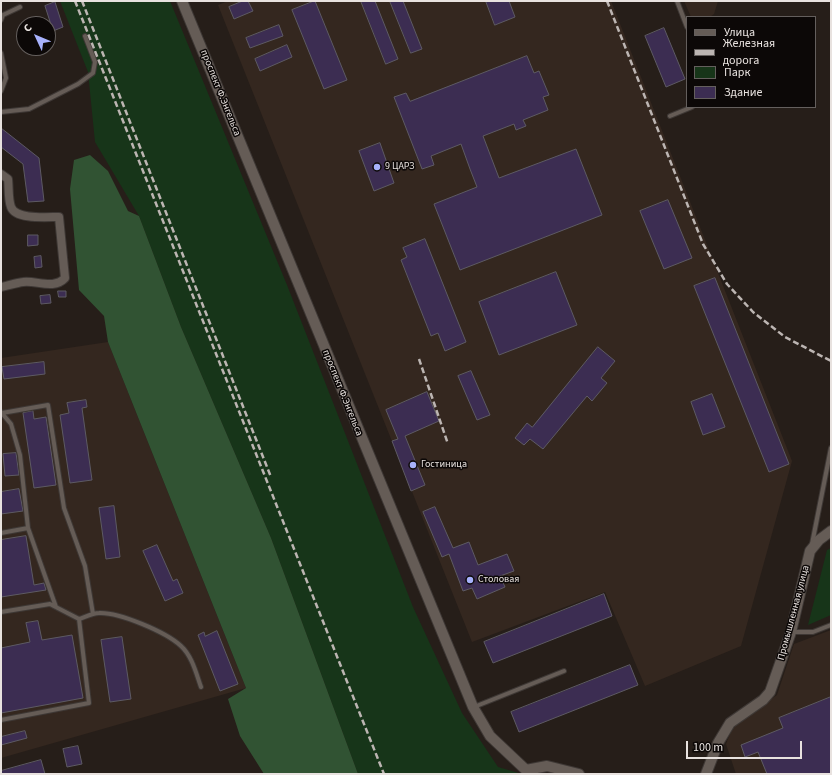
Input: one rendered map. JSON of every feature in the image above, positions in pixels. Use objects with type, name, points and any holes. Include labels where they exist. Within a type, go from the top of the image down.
[{"type":"street","name":"проспект Ф.Энгельса","points":[[182,1],[473,707],[490,736],[523,772]]},
{"type":"street","points":[[1,174],[8,179],[11,208],[20,216],[59,218],[65,278],[62,282],[56,284],[23,282],[1,287]]},
{"type":"street","name":"Промышленная улица","points":[[710,772],[718,743],[730,723],[763,700],[770,692],[791,632],[810,551],[819,540],[831,531]]},
{"type":"street","points":[[523,772],[547,766],[556,771],[579,774]]},
{"type":"lane","points":[[676,1],[686,25]]},
{"type":"lane","points":[[1,20],[3,15],[20,7]]},
{"type":"lane","points":[[1,112],[29,109],[78,84],[93,73],[95,62],[84,36]]},
{"type":"lane","points":[[1,53],[6,78],[1,91]]},
{"type":"lane","points":[[670,116],[690,108]]},
{"type":"lane","points":[[56,607],[28,528],[20,455],[15,443],[11,424],[2,412],[48,405],[64,508],[85,566],[93,614]]},
{"type":"lane","points":[[810,551],[831,448]]},
{"type":"lane","points":[[1,533],[28,528]]},
{"type":"lane","points":[[1,612],[50,604],[79,619],[98,613],[121,616],[157,632],[181,646],[193,664],[201,687]]},
{"type":"lane","points":[[1,720],[89,703],[79,619]]},
{"type":"lane","points":[[791,632],[813,632],[831,625]]},
{"type":"lane","points":[[473,707],[564,671]]},
{"type":"shaded area","points":[[228,1],[611,1],[792,461],[741,646],[645,686],[605,592],[472,642],[218,5]]},
{"type":"shaded area","points":[[684,1],[718,1],[714,14],[711,16],[691,16]]},
{"type":"shaded area","points":[[108,342],[246,688],[1,758],[1,358]]},
{"type":"shaded area","points":[[831,630],[831,774],[736,774],[726,744],[734,724],[777,695],[794,644]]},
{"type":"green space","points":[[60,1],[170,1],[287,285],[413,607],[462,713],[498,767],[522,774],[358,774],[271,538],[181,327],[139,216],[95,142],[88,72]]},
{"type":"green space","points":[[90,155],[108,171],[128,211],[139,216],[181,327],[271,538],[358,774],[264,774],[240,736],[228,699],[246,688],[108,342],[104,316],[79,290],[70,189],[74,160]]},
{"type":"green space","points":[[831,548],[831,615],[808,625],[827,550]]},
{"type":"building","points":[[243,1],[248,1],[253,11],[234,19],[229,7]]},
{"type":"building","points":[[315,1],[347,80],[324,89],[292,10]]},
{"type":"building","points":[[361,1],[375,1],[398,59],[386,64]]},
{"type":"building","points":[[390,1],[403,1],[422,49],[411,53]]},
{"type":"building","points":[[486,1],[509,1],[515,17],[495,25]]},
{"type":"building","points":[[55,2],[63,27],[56,30],[56,16],[48,16],[45,6]]},
{"type":"building","points":[[279,25],[283,36],[250,48],[246,38]]},
{"type":"building","points":[[664,28],[685,79],[666,87],[645,36]]},
{"type":"building","points":[[287,45],[292,57],[260,71],[255,59]]},
{"type":"building","points":[[527,56],[534,73],[539,71],[549,95],[543,97],[548,110],[523,120],[526,126],[516,130],[514,124],[483,136],[499,178],[576,149],[602,215],[460,270],[434,204],[477,187],[461,144],[431,156],[434,165],[422,169],[394,97],[406,93],[410,101]]},
{"type":"building","points":[[1,128],[39,158],[44,201],[28,202],[23,164],[1,147]]},
{"type":"building","name":"9 ЦАРЗ","points":[[380,143],[394,183],[374,191],[359,151]]},
{"type":"building","points":[[668,200],[692,258],[664,269],[640,211]]},
{"type":"building","points":[[28,235],[38,235],[38,245],[28,246]]},
{"type":"building","points":[[425,239],[466,342],[445,351],[438,333],[431,336],[401,260],[407,257],[403,248]]},
{"type":"building","points":[[41,256],[42,267],[35,268],[34,257]]},
{"type":"building","points":[[556,272],[577,325],[499,355],[479,302]]},
{"type":"building","points":[[715,278],[789,464],[769,472],[694,286]]},
{"type":"building","points":[[58,291],[66,291],[66,297],[59,297]]},
{"type":"building","points":[[50,295],[51,303],[41,304],[40,296]]},
{"type":"building","points":[[598,347],[615,361],[601,378],[607,383],[592,401],[587,396],[543,449],[530,439],[524,445],[515,438],[527,423],[532,427]]},
{"type":"building","points":[[44,362],[45,374],[4,379],[2,367]]},
{"type":"building","points":[[471,371],[490,415],[477,420],[458,376]]},
{"type":"building","points":[[427,392],[439,421],[405,436],[425,485],[411,491],[392,441],[398,439],[386,410]]},
{"type":"building","points":[[712,394],[725,427],[703,435],[691,402]]},
{"type":"building","points":[[86,400],[87,407],[82,408],[92,480],[70,483],[60,415],[69,413],[67,403]]},
{"type":"building","points":[[33,411],[34,419],[46,417],[56,485],[34,488],[23,413]]},
{"type":"building","points":[[16,453],[19,475],[5,476],[3,454]]},
{"type":"building","points":[[19,489],[23,511],[1,514],[1,492]]},
{"type":"building","points":[[114,506],[120,557],[106,559],[99,508]]},
{"type":"building","points":[[435,507],[453,548],[469,542],[478,565],[507,554],[514,571],[500,576],[505,587],[477,599],[472,588],[463,591],[449,554],[442,557],[423,512]]},
{"type":"building","points":[[26,536],[34,585],[44,583],[46,590],[1,597],[1,540]]},
{"type":"building","points":[[157,545],[173,581],[177,579],[183,593],[165,601],[143,551]]},
{"type":"building","points":[[604,594],[612,616],[493,663],[484,642]]},
{"type":"building","points":[[38,621],[42,640],[72,635],[83,698],[1,713],[1,648],[30,642],[26,623]]},
{"type":"building","points":[[217,631],[238,684],[220,691],[198,635],[204,632],[205,636]]},
{"type":"building","points":[[122,637],[131,699],[110,702],[101,640]]},
{"type":"building","points":[[630,665],[638,685],[519,732],[511,712]]},
{"type":"building","points":[[831,697],[831,774],[767,774],[758,752],[745,757],[741,745],[783,728],[779,718]]},
{"type":"building","points":[[25,731],[27,738],[1,745],[1,737]]},
{"type":"building","points":[[78,746],[82,764],[67,767],[63,749]]},
{"type":"building","points":[[41,760],[45,774],[1,774],[1,771]]},
{"type":"railway","points":[[75,1],[384,774]]},
{"type":"railway","points":[[82,1],[271,477]]},
{"type":"railway","points":[[607,1],[703,244],[727,284],[753,312],[785,337],[831,361]]},
{"type":"railway","points":[[419,359],[448,444]]},
{"type":"place","name":"9 ЦАРЗ","points":[[377,167]]},
{"type":"place","name":"Гостиница","points":[[413,465]]},
{"type":"place","name":"Столовая","points":[[470,580]]}]
